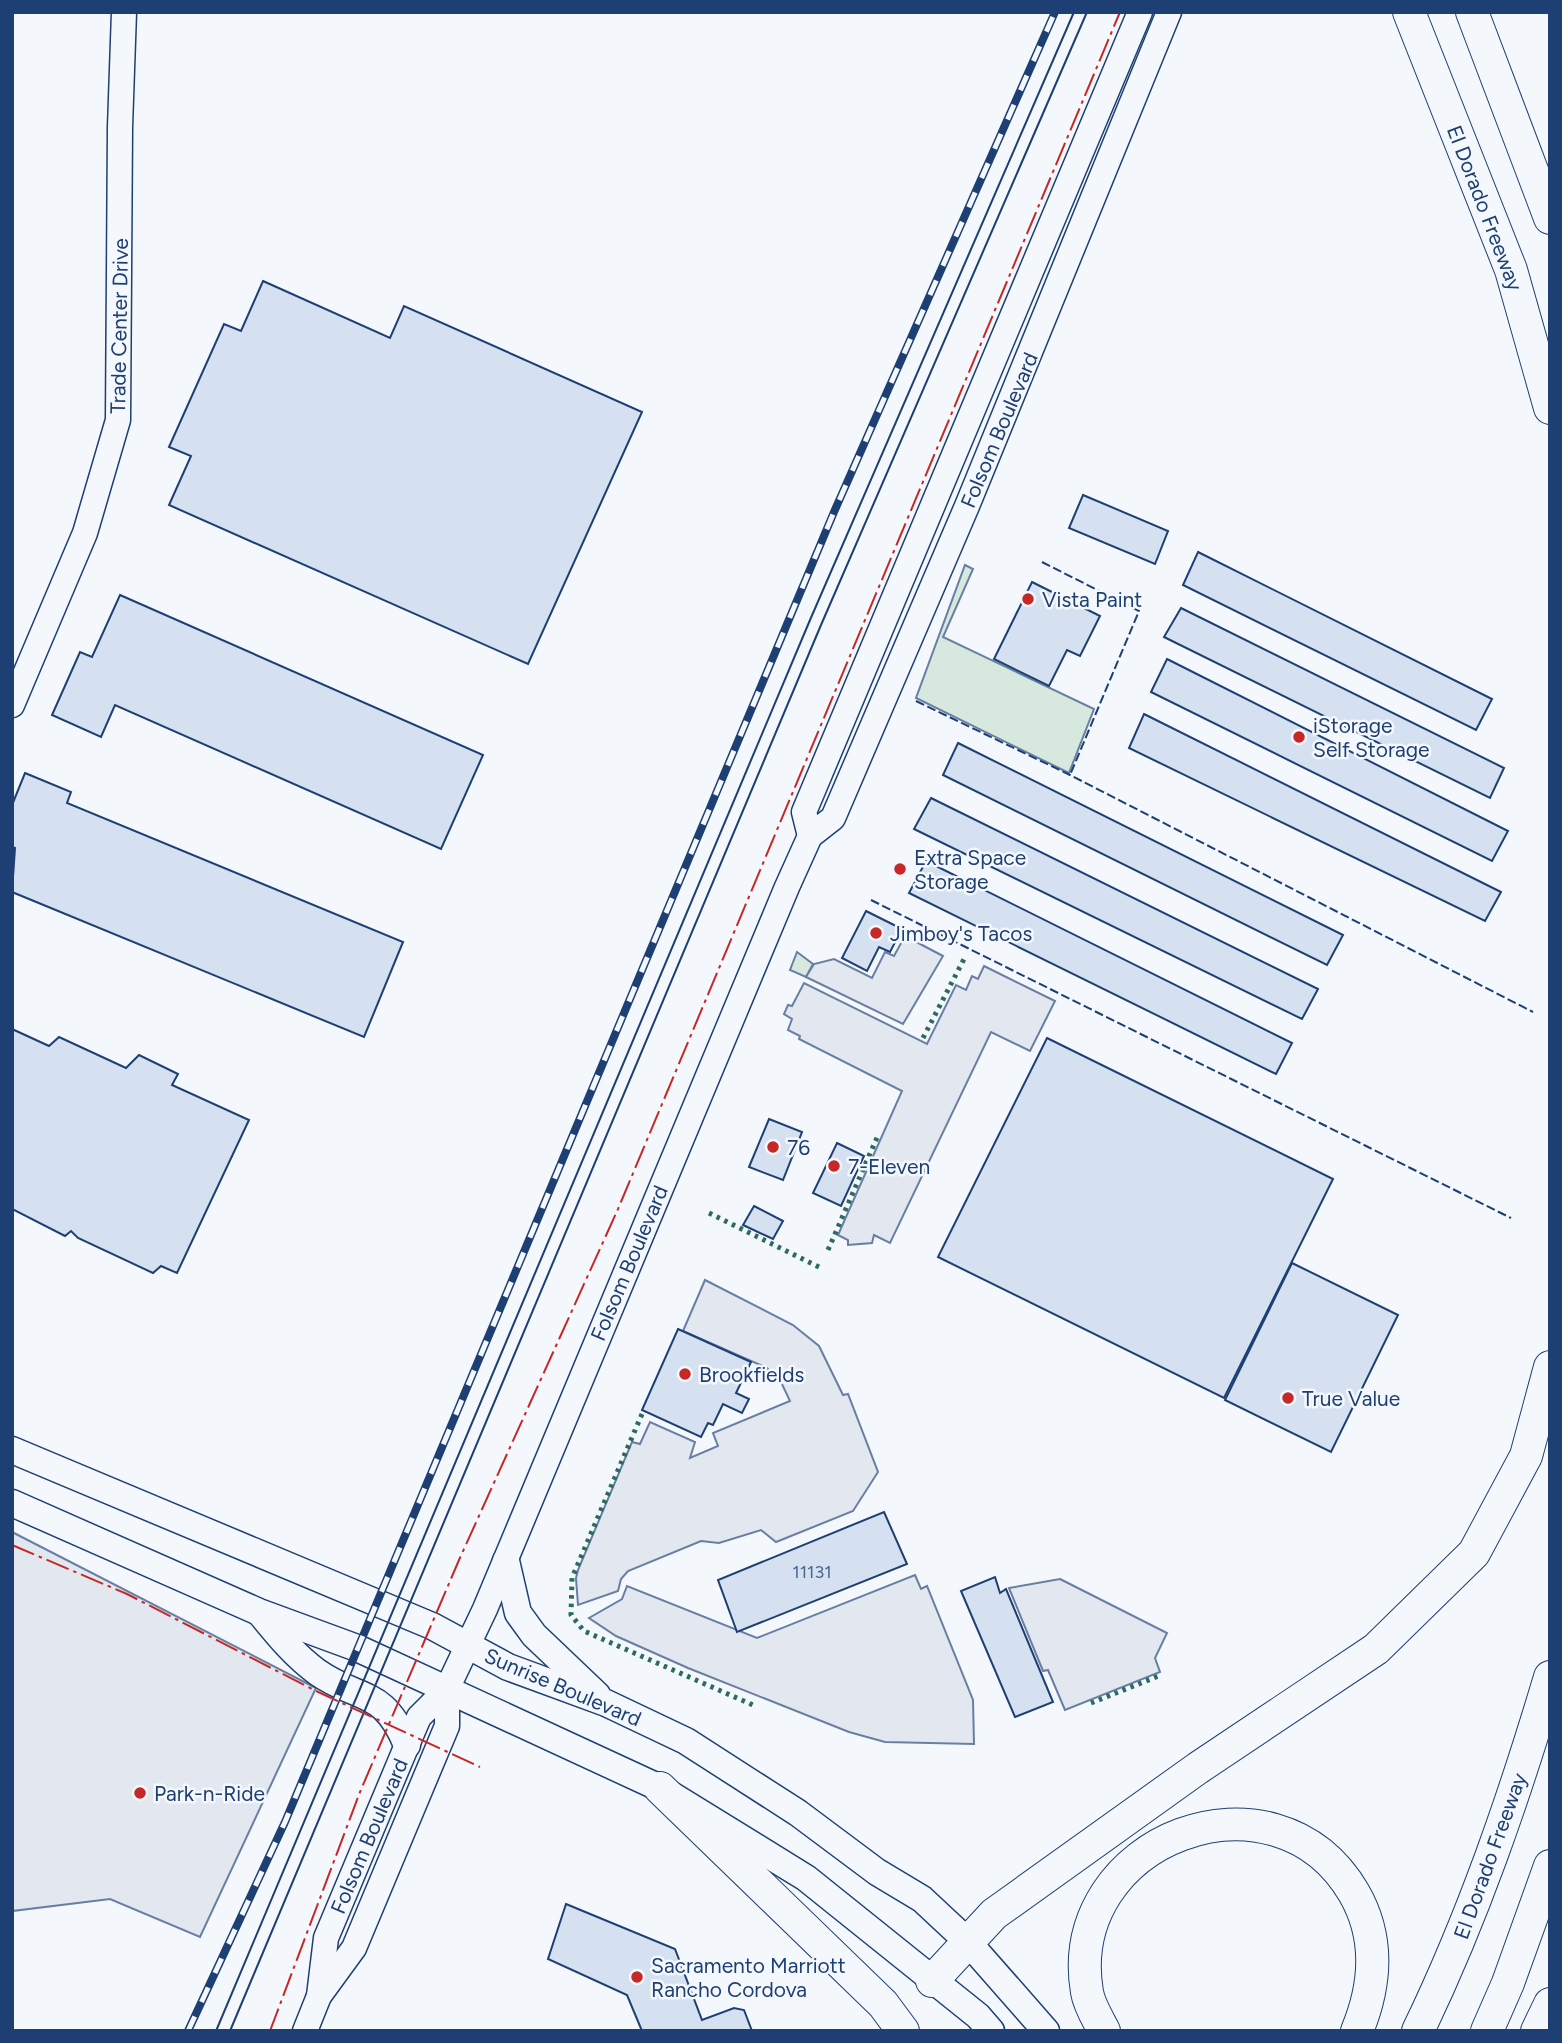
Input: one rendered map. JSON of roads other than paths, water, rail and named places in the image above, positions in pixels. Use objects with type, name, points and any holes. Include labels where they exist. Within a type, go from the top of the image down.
[{"type":"highway","name":"El Dorado Freeway","points":[[1409,12],[1511,270],[1550,408]]},
{"type":"highway","points":[[1472,12],[1550,218]]},
{"type":"highway","points":[[932,1981],[995,1913],[1085,1846],[1376,1649],[1474,1553],[1526,1456],[1550,1367]]},
{"type":"highway","name":"El Dorado Freeway","points":[[1418,2031],[1454,1957],[1523,1768],[1550,1677]]},
{"type":"highway","points":[[660,1788],[883,2004],[903,2031]]},
{"type":"highway","points":[[1104,2031],[1087,1993],[1086,1963],[1091,1934],[1105,1897],[1137,1859],[1162,1842],[1180,1833],[1229,1824],[1249,1824],[1287,1834],[1312,1847],[1347,1881],[1361,1906],[1373,1952],[1372,1981],[1357,2031]]},
{"type":"highway","points":[[1487,2031],[1508,1983],[1550,1866]]},
{"type":"highway","points":[[1537,2031],[1550,2004]]},
{"type":"main road","name":"Trade Center Drive","points":[[12,705],[85,533],[118,420],[120,127],[124,12]]},
{"type":"main road","name":"Folsom Boulevard","points":[[810,836],[804,812],[1140,12]]},
{"type":"main road","name":"Folsom Boulevard","points":[[319,1996],[326,1938],[407,1745],[419,1717],[447,1689],[468,1645],[810,836],[833,818],[953,539],[945,521],[962,497],[1169,12]]},
{"type":"main road","points":[[962,497],[974,449],[970,420]]},
{"type":"main road","name":"Sunrise Boulevard","points":[[12,1450],[432,1626],[508,1667],[606,1703],[686,1741],[798,1813],[877,1872],[922,1899],[967,1941],[1046,2031]]},
{"type":"main road","points":[[12,1503],[259,1612],[357,1648],[660,1788],[806,1878],[978,2016],[991,2031]]},
{"type":"main road","points":[[506,1560],[518,1613],[534,1635],[606,1703]]},
{"type":"main road","points":[[259,1612],[295,1655],[320,1674],[382,1704],[396,1720],[407,1745]]},
{"type":"main road","name":"Folsom Boulevard","points":[[305,2031],[319,1996],[354,1948],[447,1726],[447,1689]]},
{"type":"tram line","points":[[216,2031],[810,620],[1074,12]]},
{"type":"tram line","points":[[230,2031],[821,625],[1087,12]]},
{"type":"railway","points":[[188,2031],[285,1822],[834,512],[1055,12]]},
{"type":"place","name":"Vista Paint","points":[[1028,599]]},
{"type":"place","name":"iStorage Self Storage","points":[[1299,737]]},
{"type":"place","name":"Extra Space Storage","points":[[900,869]]},
{"type":"place","name":"Jimboy's Tacos","points":[[876,933]]},
{"type":"place","name":"76","points":[[773,1147]]},
{"type":"place","name":"7-Eleven","points":[[834,1166]]},
{"type":"place","name":"Brookfields","points":[[685,1374]]},
{"type":"place","name":"True Value","points":[[1288,1398]]},
{"type":"place","name":"Park-n-Ride","points":[[140,1793]]},
{"type":"place","name":"Sacramento Marriott Rancho Cordova","points":[[637,1977]]}]
